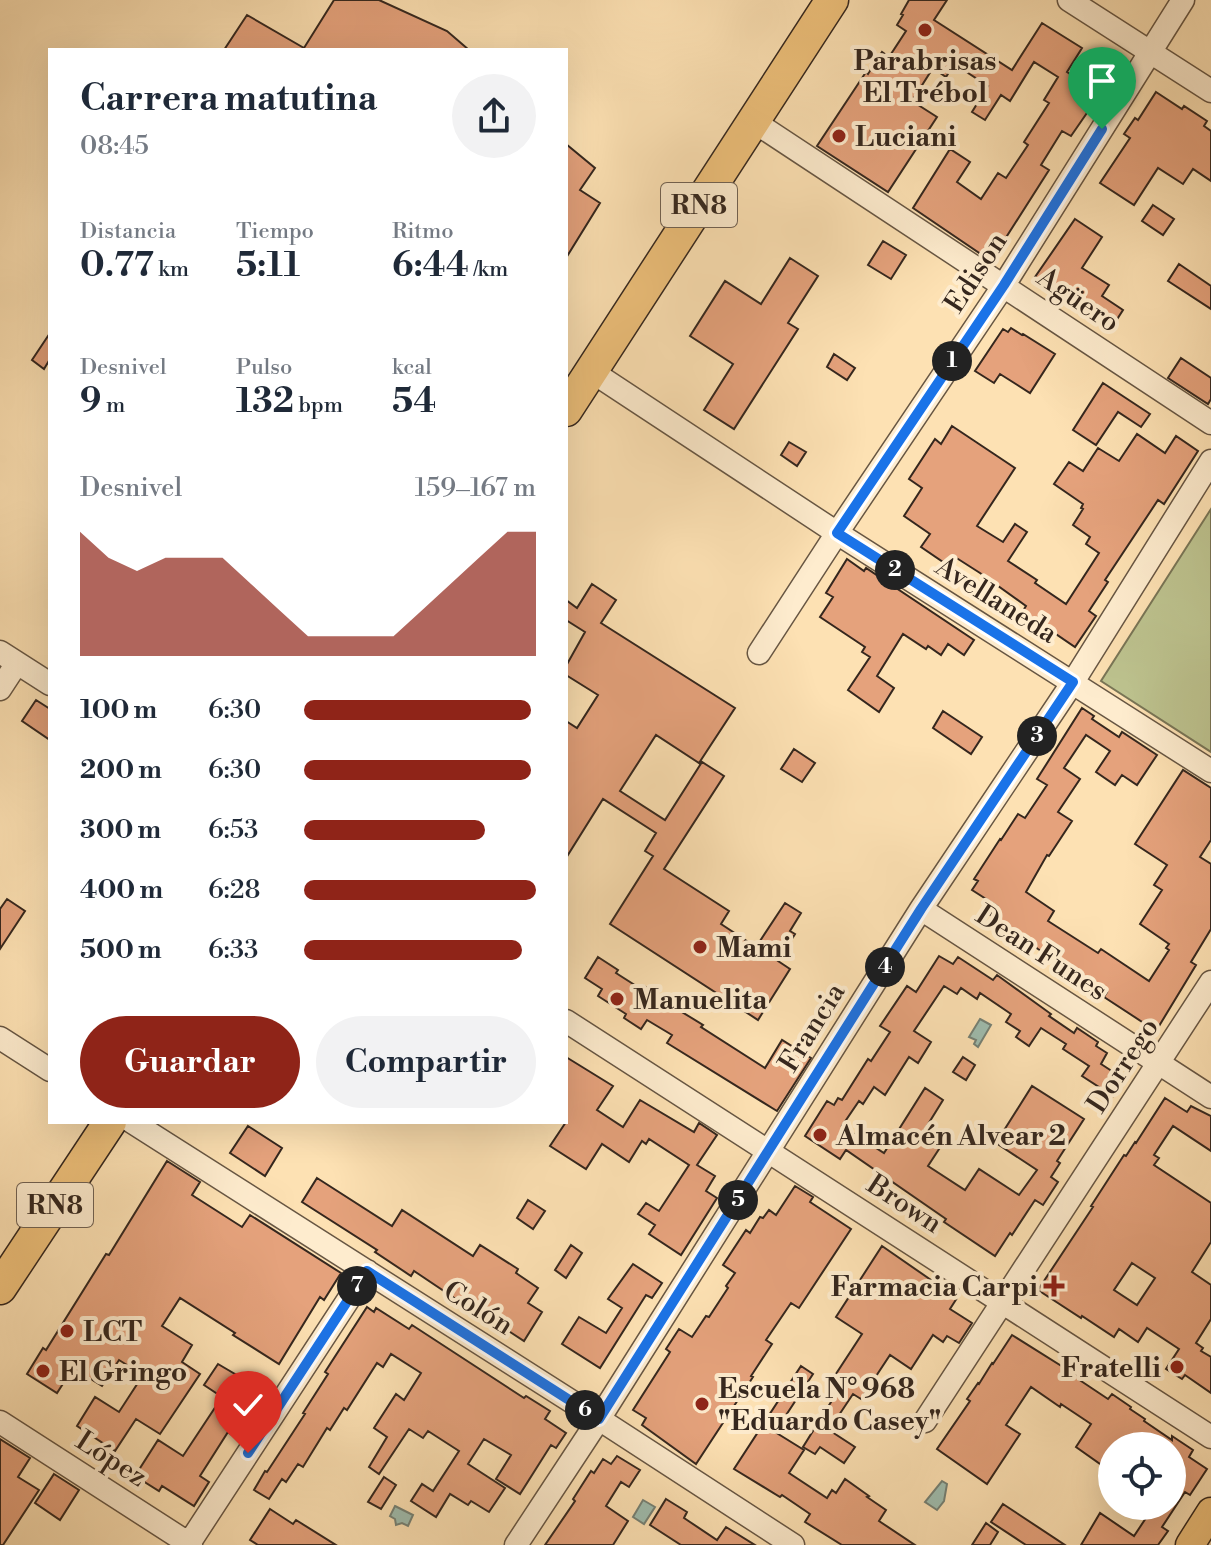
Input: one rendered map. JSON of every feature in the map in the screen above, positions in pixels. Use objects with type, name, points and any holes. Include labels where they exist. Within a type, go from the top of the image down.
[{"type":"highway","name":"RN8","points":[[568,407],[832,0]]},
{"type":"highway","name":"RN8","points":[[0,1288],[109,1124]]},
{"type":"main road","points":[[1190,1545],[1211,1512]]},
{"type":"street","points":[[1069,0],[1211,91]]},
{"type":"street","name":"Edison","points":[[759,653],[1004,285],[1183,0]]},
{"type":"street","name":"Agüero","points":[[753,121],[1211,423]]},
{"type":"street","name":"Avellaneda","points":[[591,371],[837,533],[1211,771]]},
{"type":"street","name":"Francia","points":[[516,1545],[921,909],[1073,682],[1211,461]]},
{"type":"street","points":[[0,689],[8,657],[48,683]]},
{"type":"street","name":"Dean Funes","points":[[921,909],[1211,1097]]},
{"type":"street","name":"Dorrego","points":[[925,1421],[1211,982]]},
{"type":"street","name":"Brown","points":[[568,1022],[1211,1437]]},
{"type":"street","points":[[0,1038],[48,1069]]},
{"type":"street","name":"Colón","points":[[135,1124],[793,1545]]},
{"type":"street","points":[[189,1545],[367,1271]]},
{"type":"street","name":"López","points":[[0,1422],[189,1545]]},
{"type":"green space","points":[[1211,509],[1211,752],[1101,681]]},
{"type":"shaded area","points":[[980,1019],[991,1025],[978,1047],[974,1044],[976,1040],[969,1037]]},
{"type":"shaded area","points":[[942,1481],[947,1484],[944,1501],[937,1510],[925,1502]]},
{"type":"shaded area","points":[[643,1500],[655,1507],[644,1524],[633,1517]]},
{"type":"shaded area","points":[[395,1506],[413,1515],[408,1526],[402,1523],[396,1525],[395,1519],[390,1516]]},
{"type":"building","points":[[334,0],[379,0],[447,31],[467,48],[304,48]]},
{"type":"building","points":[[909,0],[947,0],[934,20],[1012,70],[1042,23],[1082,48],[1067,72],[1100,94],[1071,136],[1062,131],[1041,165],[1049,170],[991,261],[913,208],[950,149],[970,162],[957,182],[981,199],[998,173],[1006,178],[1028,145],[1024,142],[1049,103],[1044,100],[1058,77],[1034,62],[1010,101],[1001,95],[985,120],[972,112],[988,86],[954,64],[946,77],[933,68],[912,101],[937,117],[888,192],[817,146],[866,72],[868,74],[882,52],[889,57],[906,31],[897,25]]},
{"type":"building","points":[[247,15],[304,48],[225,48]]},
{"type":"building","points":[[1156,92],[1207,121],[1204,126],[1211,131],[1211,181],[1193,169],[1183,184],[1158,168],[1134,205],[1100,183],[1130,138],[1124,134],[1135,118],[1138,120]]},
{"type":"building","points":[[568,146],[595,168],[580,190],[600,203],[568,255]]},
{"type":"building","points":[[1153,205],[1174,219],[1163,235],[1142,221]]},
{"type":"building","points":[[1075,219],[1102,237],[1082,268],[1109,285],[1102,296],[1123,310],[1112,327],[1035,277]]},
{"type":"building","points":[[883,241],[906,255],[891,279],[868,265]]},
{"type":"building","points":[[790,258],[818,276],[788,323],[798,329],[734,429],[704,410],[733,364],[690,336],[725,281],[761,304]]},
{"type":"building","points":[[1179,264],[1211,286],[1211,309],[1168,281]]},
{"type":"building","points":[[1011,328],[1055,354],[1030,393],[1000,374],[994,383],[975,371],[1003,329],[1008,332]]},
{"type":"building","points":[[48,336],[48,362],[44,369],[32,360]]},
{"type":"building","points":[[834,354],[855,368],[847,380],[827,367]]},
{"type":"building","points":[[1181,358],[1211,378],[1211,399],[1208,404],[1168,378]]},
{"type":"building","points":[[1103,383],[1150,414],[1141,427],[1118,412],[1096,445],[1073,430]]},
{"type":"building","points":[[952,426],[1015,468],[977,526],[1003,542],[1015,524],[1027,532],[1008,561],[1066,604],[1099,553],[1086,544],[1090,537],[1073,525],[1083,504],[1054,484],[1069,462],[1083,471],[1098,448],[1119,461],[1137,434],[1165,453],[1176,436],[1198,451],[1164,504],[1158,500],[1105,580],[1108,582],[1089,611],[1096,616],[1075,647],[1044,626],[1041,631],[1019,617],[1026,606],[980,573],[955,557],[949,566],[921,547],[930,534],[904,516],[922,488],[909,479],[935,439],[941,444]]},
{"type":"building","points":[[789,442],[806,452],[797,466],[781,455]]},
{"type":"building","points":[[847,559],[864,571],[866,568],[974,640],[964,655],[948,644],[941,655],[903,634],[877,676],[894,688],[879,712],[848,690],[870,657],[862,652],[865,647],[820,617],[833,597],[826,593]]},
{"type":"building","points":[[592,584],[616,600],[601,623],[735,708],[699,763],[656,735],[620,791],[665,820],[702,762],[724,776],[664,869],[729,911],[721,924],[756,947],[785,903],[801,913],[790,931],[795,934],[778,961],[790,969],[758,1020],[610,924],[653,856],[645,851],[656,833],[603,799],[568,855],[568,722],[577,728],[598,695],[568,676],[568,662],[585,632],[568,621],[568,601],[577,608]]},
{"type":"building","points":[[36,700],[48,708],[48,739],[22,721]]},
{"type":"building","points":[[1082,708],[1094,716],[1092,719],[1119,737],[1122,732],[1157,755],[1137,785],[1122,775],[1115,785],[1096,772],[1110,751],[1086,735],[1064,768],[1080,779],[1058,812],[1072,821],[1047,855],[1026,892],[1054,911],[1048,921],[1098,953],[1101,949],[1149,981],[1169,950],[1166,948],[1169,944],[1140,924],[1162,890],[1154,885],[1167,865],[1135,844],[1183,770],[1211,788],[1211,840],[1200,857],[1211,864],[1211,929],[1191,962],[1196,965],[1156,1031],[1104,997],[1107,992],[990,915],[997,906],[972,890],[978,881],[974,879],[1000,839],[1018,814],[1025,818],[1047,785],[1037,779]]},
{"type":"building","points":[[943,711],[982,737],[971,754],[933,728]]},
{"type":"building","points":[[794,749],[815,763],[802,782],[781,769]]},
{"type":"building","points":[[7,899],[25,911],[0,949],[0,909]]},
{"type":"building","points":[[939,956],[953,964],[958,957],[993,980],[997,975],[1074,1033],[1077,1028],[1098,1042],[1096,1046],[1107,1053],[1101,1064],[1124,1079],[1113,1096],[1082,1076],[1089,1066],[1063,1049],[1066,1044],[1041,1028],[1029,1046],[1016,1037],[1020,1031],[1006,1022],[1011,1014],[980,993],[977,999],[961,988],[957,994],[944,986],[914,1031],[931,1042],[918,1063],[909,1057],[885,1095],[874,1087],[863,1104],[859,1101],[842,1126],[884,1153],[925,1088],[943,1100],[922,1134],[941,1146],[928,1166],[965,1190],[979,1169],[1019,1195],[1037,1170],[996,1143],[1032,1086],[1084,1119],[1057,1161],[1060,1163],[1051,1177],[1058,1182],[1043,1205],[1035,1200],[995,1256],[846,1150],[840,1159],[805,1136],[827,1101],[834,1105],[838,1098],[842,1100],[868,1059],[871,1061],[890,1032],[880,1026],[907,986],[916,992]]},
{"type":"building","points":[[598,957],[641,989],[644,986],[665,1000],[668,996],[684,1007],[682,1012],[703,1025],[701,1027],[765,1068],[782,1040],[811,1058],[777,1111],[667,1043],[672,1035],[647,1020],[641,1029],[624,1018],[626,1014],[598,996],[602,989],[585,978]]},
{"type":"building","points":[[963,1057],[975,1065],[966,1080],[953,1072]]},
{"type":"building","points":[[568,1058],[613,1086],[597,1110],[623,1127],[640,1100],[694,1132],[699,1123],[717,1135],[697,1165],[715,1176],[706,1191],[717,1198],[681,1255],[649,1234],[655,1225],[638,1214],[646,1203],[659,1211],[689,1165],[649,1139],[646,1144],[642,1141],[629,1162],[602,1144],[586,1169],[550,1146],[565,1124],[568,1124]]},
{"type":"building","points":[[1165,1098],[1187,1112],[1191,1106],[1211,1116],[1211,1151],[1173,1126],[1154,1155],[1159,1158],[1154,1165],[1211,1203],[1211,1242],[1192,1272],[1211,1285],[1211,1319],[1196,1343],[1203,1348],[1201,1351],[1211,1357],[1211,1393],[1185,1375],[1182,1379],[1166,1369],[1179,1349],[1147,1328],[1138,1342],[1119,1329],[1114,1337],[1038,1290],[1124,1155],[1136,1143]],"holes":[[[1132,1263],[1155,1278],[1137,1305],[1114,1290]]]},
{"type":"building","points":[[248,1126],[282,1148],[265,1176],[230,1153]]},
{"type":"building","points":[[167,1161],[200,1182],[192,1195],[242,1227],[250,1215],[341,1273],[324,1300],[320,1297],[279,1364],[180,1298],[162,1326],[192,1345],[182,1362],[200,1374],[160,1434],[136,1419],[115,1451],[77,1426],[95,1397],[119,1412],[143,1375],[119,1360],[102,1386],[73,1368],[57,1393],[27,1374],[43,1348],[46,1350],[106,1254],[109,1255]]},
{"type":"building","points":[[317,1178],[392,1226],[402,1210],[473,1256],[480,1245],[518,1269],[516,1273],[538,1288],[528,1303],[542,1312],[524,1341],[504,1328],[502,1330],[414,1271],[411,1276],[375,1252],[377,1250],[302,1202]]},
{"type":"building","points":[[795,1186],[813,1197],[810,1202],[851,1229],[799,1308],[791,1303],[766,1340],[772,1344],[696,1464],[642,1425],[646,1418],[633,1410],[670,1352],[666,1349],[679,1329],[692,1337],[728,1288],[726,1286],[735,1273],[723,1265],[746,1230],[750,1233],[760,1217],[763,1218],[769,1210],[776,1215]]},
{"type":"building","points":[[528,1200],[545,1211],[533,1229],[517,1218]]},
{"type":"building","points":[[571,1245],[582,1253],[566,1278],[555,1270]]},
{"type":"building","points":[[882,1246],[957,1298],[950,1309],[972,1323],[959,1343],[947,1336],[943,1342],[933,1335],[911,1369],[890,1355],[861,1399],[853,1394],[829,1430],[855,1447],[844,1463],[820,1447],[815,1454],[803,1447],[841,1386],[832,1380],[862,1334],[836,1317]]},
{"type":"building","points":[[633,1264],[662,1283],[652,1298],[646,1295],[600,1368],[562,1344],[579,1317],[606,1333],[622,1308],[608,1299]]},
{"type":"building","points":[[367,1307],[374,1312],[376,1308],[409,1329],[412,1325],[524,1398],[526,1396],[550,1411],[545,1419],[566,1433],[556,1448],[551,1445],[520,1494],[496,1479],[511,1455],[484,1439],[468,1464],[505,1488],[489,1512],[471,1501],[468,1505],[450,1494],[436,1517],[411,1501],[422,1484],[433,1491],[459,1451],[428,1431],[423,1438],[409,1429],[379,1474],[369,1467],[387,1437],[374,1428],[396,1394],[404,1400],[421,1373],[391,1354],[383,1367],[377,1363],[347,1410],[344,1408],[330,1430],[327,1428],[303,1467],[298,1464],[286,1482],[282,1479],[269,1499],[254,1490],[305,1414],[328,1374],[325,1372]]},
{"type":"building","points":[[1012,1335],[1108,1399],[1112,1394],[1160,1432],[1098,1432],[1098,1462],[1076,1447],[1091,1424],[1031,1387],[1006,1425],[1020,1434],[987,1484],[937,1449],[970,1401],[967,1399]]},
{"type":"building","points":[[218,1364],[262,1390],[232,1435],[228,1432],[200,1476],[209,1482],[194,1506],[162,1486],[159,1491],[135,1476],[158,1440],[183,1456],[222,1397],[204,1385]]},
{"type":"building","points":[[801,1366],[813,1374],[775,1432],[804,1450],[789,1473],[827,1498],[832,1490],[836,1493],[845,1479],[886,1510],[879,1521],[915,1545],[842,1545],[805,1522],[810,1514],[734,1469]]},
{"type":"building","points":[[0,1439],[30,1458],[18,1477],[39,1490],[3,1545],[0,1545]]},
{"type":"building","points":[[1186,1445],[1193,1450],[1189,1457],[1207,1469],[1190,1495],[1186,1493]]},
{"type":"building","points":[[617,1456],[640,1470],[629,1487],[621,1482],[606,1506],[628,1521],[613,1545],[545,1545],[591,1471],[594,1473],[603,1459],[611,1464]]},
{"type":"building","points":[[54,1474],[79,1490],[60,1520],[35,1503]]},
{"type":"building","points":[[384,1477],[396,1485],[381,1509],[368,1502]]},
{"type":"building","points":[[666,1499],[687,1512],[684,1518],[717,1540],[726,1527],[755,1545],[681,1545],[650,1525]]},
{"type":"building","points":[[1003,1504],[1065,1545],[1026,1545],[991,1522]]},
{"type":"building","points":[[270,1509],[293,1524],[296,1520],[336,1545],[258,1545],[250,1540]]},
{"type":"building","points":[[1098,1516],[1098,1520],[1110,1520],[1134,1536],[1145,1520],[1167,1520],[1162,1527],[1168,1531],[1158,1545],[1081,1545]]},
{"type":"building","points":[[986,1523],[998,1532],[990,1545],[972,1545]]},
{"type":"place","name":"Parabrisas El Trébol","points":[[925,30]]},
{"type":"place","name":"Luciani","points":[[839,136]]},
{"type":"place","name":"Mami","points":[[700,947]]},
{"type":"place","name":"Manuelita","points":[[617,999]]},
{"type":"place","name":"Almacén Alvear 2","points":[[820,1135]]},
{"type":"place","name":"Farmacia Carpi","points":[[1054,1286]]},
{"type":"place","name":"LCT","points":[[67,1331]]},
{"type":"place","name":"Fratelli","points":[[1177,1367]]},
{"type":"place","name":"El Gringo","points":[[43,1371]]},
{"type":"place","name":"Escuela N° 968 \"Eduardo Casey\"","points":[[702,1404]]},
{"type":"route","points":[[248,1453],[367,1271],[599,1419],[921,909],[1073,682],[837,533],[1004,285],[1102,129]]}]
